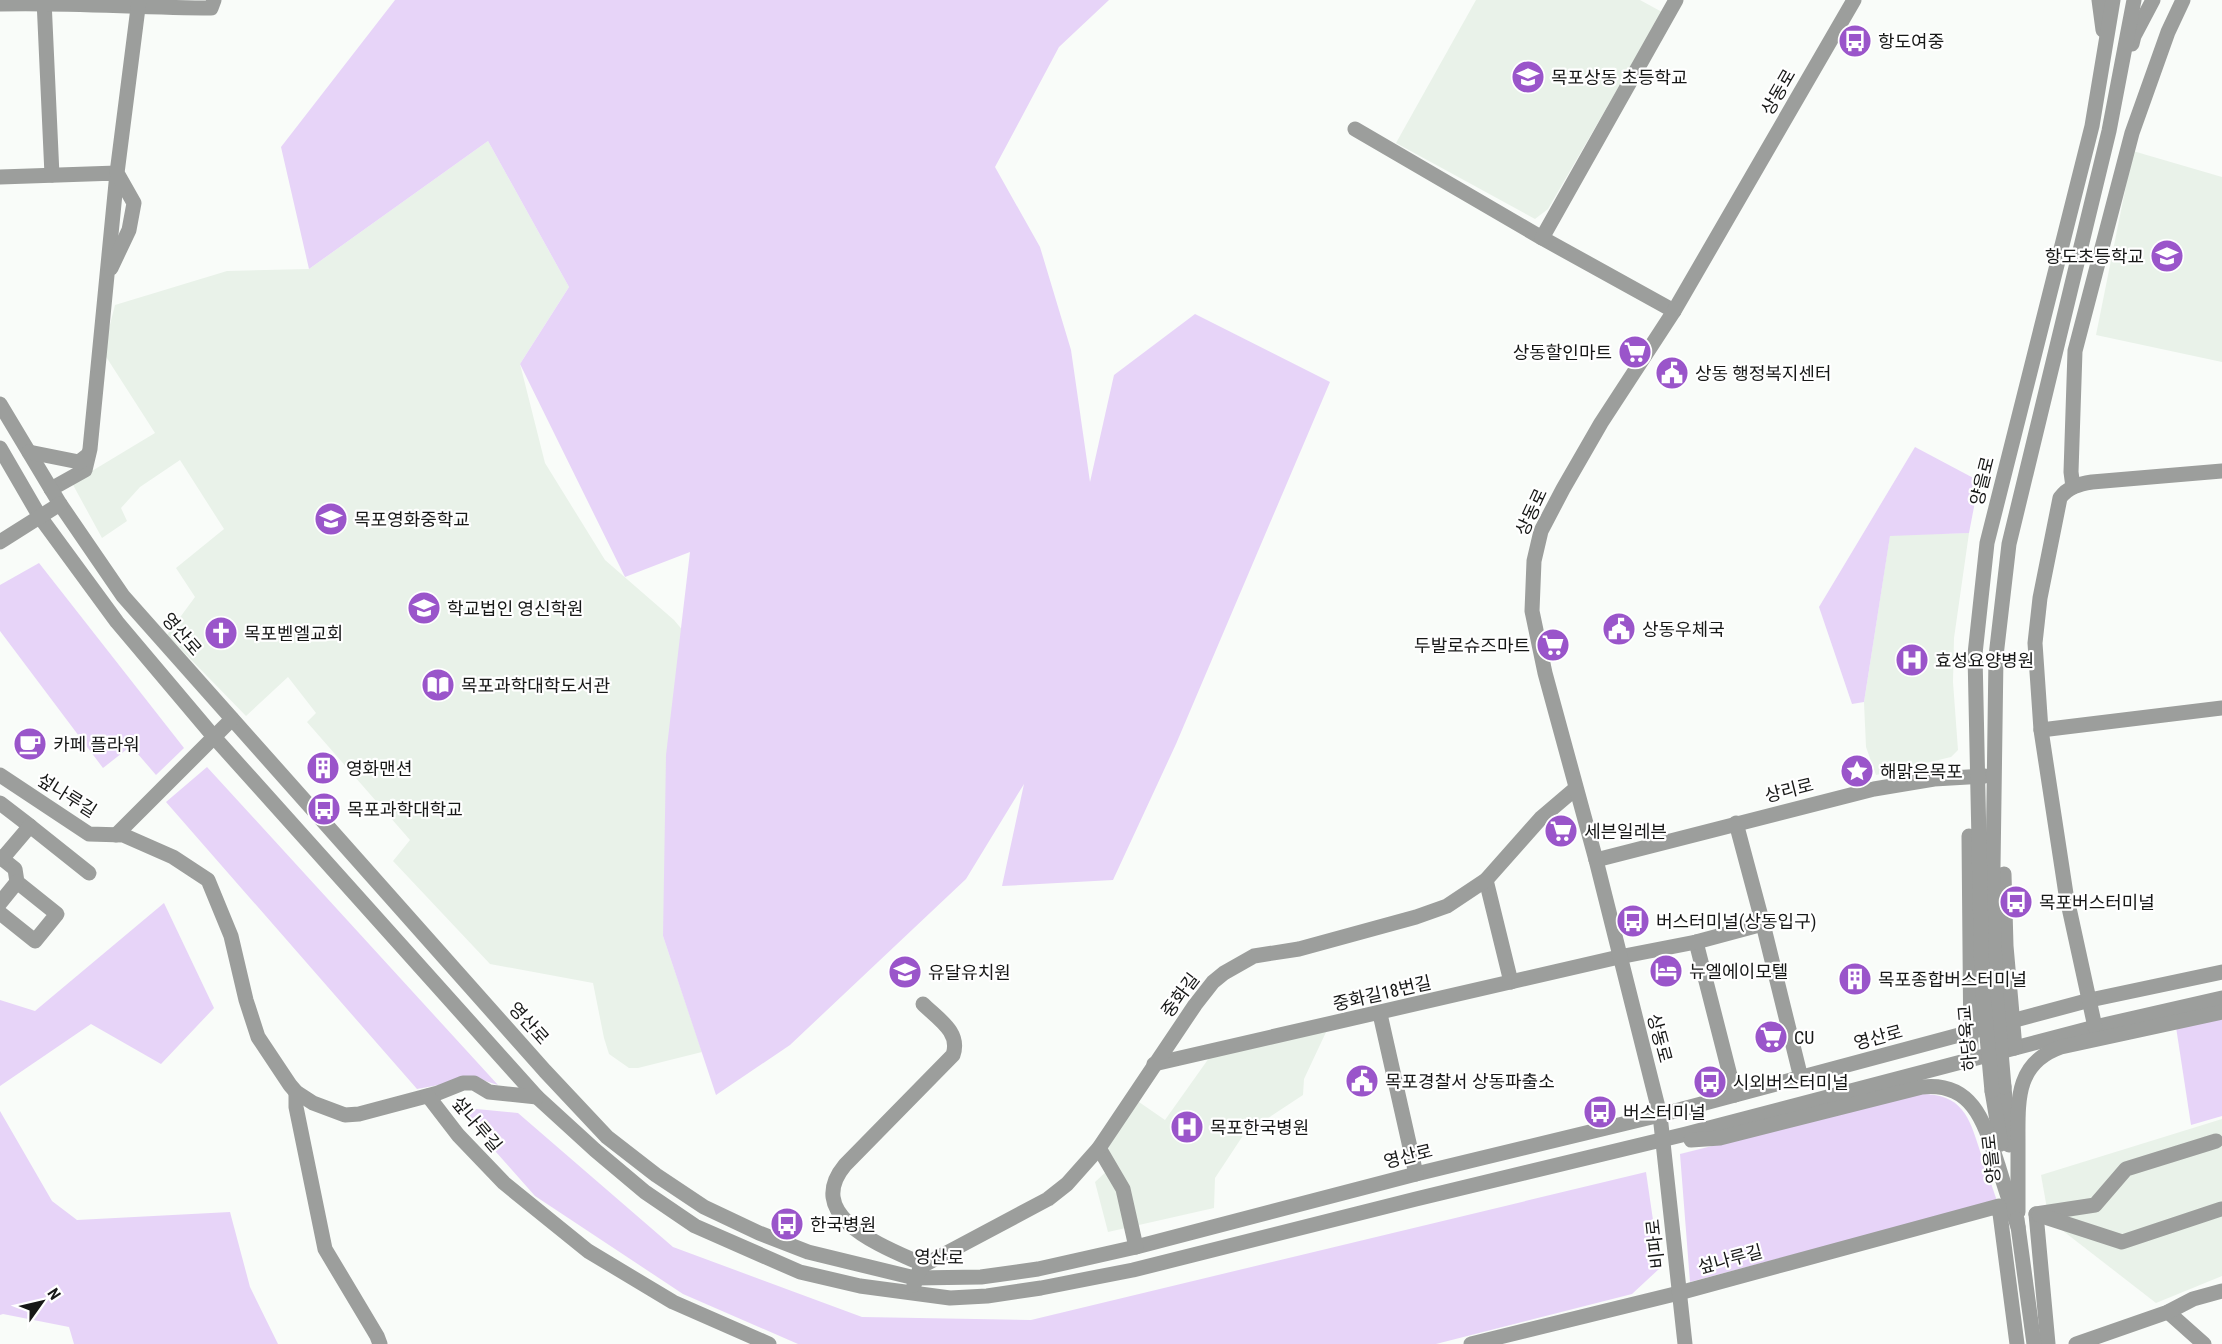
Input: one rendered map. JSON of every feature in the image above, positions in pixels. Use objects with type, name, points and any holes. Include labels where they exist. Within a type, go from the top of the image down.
[{"type":"street","points":[[0,4],[44,1],[211,8],[214,0]]},
{"type":"street","points":[[1542,238],[1676,0]]},
{"type":"street","name":"상동로","points":[[1664,1140],[1660,1115],[1596,860],[1545,673],[1532,611],[1536,549],[1545,522],[1601,423],[1674,311],[1854,0]]},
{"type":"street","points":[[2096,101],[2103,32],[2099,0]]},
{"type":"street","name":"양을로","points":[[1989,981],[1977,776],[1975,654],[1987,543],[2092,126],[2113,0]]},
{"type":"street","points":[[2109,131],[2134,0]]},
{"type":"street","points":[[1989,981],[1996,656],[2008,544],[2134,36],[2154,0]]},
{"type":"street","points":[[2073,486],[2071,472],[2076,351],[2132,133],[2168,32],[2183,0]]},
{"type":"street","points":[[44,1],[52,175]]},
{"type":"street","points":[[51,489],[85,470],[88,455],[117,172],[139,4]]},
{"type":"street","points":[[1355,129],[1542,238],[1674,311]]},
{"type":"street","points":[[0,177],[117,172]]},
{"type":"street","name":"영산로","points":[[0,405],[60,504],[123,596],[545,1071],[607,1137],[656,1175],[704,1207],[759,1233],[808,1252],[915,1278],[981,1277],[1038,1269],[1136,1247],[1416,1174],[1660,1115],[2090,1000],[2222,972]]},
{"type":"street","name":"영산로","points":[[0,448],[40,517],[117,622],[214,737],[537,1097],[645,1192],[695,1226],[800,1272],[860,1286],[950,1298],[987,1296],[1133,1270],[1664,1140],[2095,1027],[2222,999]]},
{"type":"street","points":[[29,452],[79,462],[88,455]]},
{"type":"street","points":[[2095,1027],[2066,894],[2041,730],[2035,643],[2040,598],[2060,498],[2073,486],[2105,480],[2222,471]]},
{"type":"street","points":[[0,542],[60,504]]},
{"type":"street","points":[[2041,730],[2222,708]]},
{"type":"street","points":[[116,835],[232,719]]},
{"type":"street","name":"섶나루길","points":[[0,775],[89,834],[123,835],[173,857],[208,880],[231,936],[246,1000],[258,1037],[297,1092],[314,1103],[345,1115],[359,1114],[428,1096],[464,1141],[504,1183],[588,1251],[673,1302],[769,1344]]},
{"type":"street","points":[[1971,1059],[1969,826],[1977,776]]},
{"type":"street","points":[[1994,776],[2003,812],[2006,946],[2015,1048]]},
{"type":"street","name":"상리로","points":[[1596,860],[1874,789],[1934,779],[1994,776]]},
{"type":"street","name":"중화길","points":[[912,1294],[915,1278],[924,1265],[1048,1198],[1067,1184],[1099,1148],[1154,1064],[1213,982],[1254,956],[1299,949],[1416,917],[1447,906],[1486,880],[1541,818],[1575,789]]},
{"type":"street","points":[[0,803],[89,873]]},
{"type":"street","points":[[1736,823],[1801,1078]]},
{"type":"street","points":[[0,913],[35,941],[57,914],[17,882],[15,869],[1,858],[30,826]]},
{"type":"street","points":[[1486,880],[1511,982]]},
{"type":"street","points":[[0,903],[17,882]]},
{"type":"street","name":"중화길18번길","points":[[1154,1064],[1380,1014],[1619,957],[1696,942],[1763,924]]},
{"type":"street","points":[[1696,942],[1735,1095]]},
{"type":"street","name":"하당육교","points":[[1989,981],[1998,1089]]},
{"type":"street","points":[[923,1004],[954,1035],[956,1044],[953,1055],[845,1165],[832,1187],[834,1204],[838,1212],[856,1230],[883,1247],[924,1265]]},
{"type":"street","points":[[2018,1227],[2019,1096],[2024,1077],[2035,1063],[2044,1055],[2061,1047],[2222,1012]]},
{"type":"street","points":[[1380,1014],[1416,1174]]},
{"type":"street","points":[[428,1096],[453,1086],[474,1083],[489,1092],[537,1097]]},
{"type":"street","points":[[1664,1140],[1720,1138],[1922,1087],[1941,1087],[1959,1093],[1980,1115],[2018,1227]]},
{"type":"street","name":"양을로","points":[[1998,1089],[2034,1344]]},
{"type":"street","points":[[297,1092],[296,1107],[325,1249],[380,1344]]},
{"type":"street","name":"비파로","points":[[1664,1140],[1685,1344]]},
{"type":"street","points":[[2036,1214],[2095,1205],[2126,1169],[2216,1141]]},
{"type":"street","points":[[1099,1148],[1123,1189],[1136,1247]]},
{"type":"street","name":"섶나루길","points":[[1471,1344],[1509,1339],[1999,1206],[2018,1344]]},
{"type":"street","points":[[2036,1214],[2122,1242],[2221,1209]]},
{"type":"street","points":[[2036,1214],[2048,1344]]},
{"type":"street","points":[[2076,1344],[2167,1312],[2193,1299],[2222,1291]]},
{"type":"street","points":[[2167,1312],[2204,1344]]},
{"type":"shaded area","points":[[395,0],[1109,0],[1059,47],[995,167],[1040,247],[1071,350],[1090,482],[1114,375],[1195,314],[1330,382],[1176,744],[1113,880],[1002,886],[1024,784],[966,879],[790,1045],[716,1095],[663,936],[666,755],[690,552],[625,577],[520,364],[569,287],[488,141],[309,269],[281,147]]},
{"type":"shaded area","name":"목포상동 초등학교","points":[[1476,0],[1640,0],[1662,12],[1548,209],[1535,219],[1396,143]]},
{"type":"shaded area","name":"학교법인 영신학원","points":[[488,141],[569,287],[520,364],[545,463],[605,560],[674,620],[695,645],[663,936],[702,1052],[638,1068],[629,1068],[609,1054],[593,983],[490,964],[393,861],[410,840],[307,722],[316,713],[288,677],[246,716],[167,635],[195,597],[176,568],[224,529],[180,460],[140,487],[121,508],[127,521],[102,538],[72,483],[155,433],[103,352],[115,305],[227,271],[309,269]]},
{"type":"shaded area","name":"항도초등학교","points":[[2133,151],[2222,177],[2222,362],[2096,335]]},
{"type":"shaded area","points":[[1915,447],[1979,481],[1969,533],[1890,536],[1864,702],[1852,704],[1819,607]]},
{"type":"shaded area","name":"효성요양병원","points":[[1969,533],[1954,638],[1953,682],[1958,750],[1951,757],[1876,775],[1866,747],[1864,702],[1890,535]]},
{"type":"shaded area","points":[[39,563],[184,748],[156,775],[131,746],[103,768],[0,631],[0,585]]},
{"type":"shaded area","points":[[207,767],[498,1085],[476,1078],[417,1089],[166,802]]},
{"type":"shaded area","points":[[164,903],[214,1008],[161,1064],[91,1024],[0,1086],[0,1000],[35,1011]]},
{"type":"shaded area","points":[[2222,1018],[2222,1116],[2191,1125],[2176,1027]]},
{"type":"shaded area","name":"목포한국병원","points":[[1327,1030],[1304,1079],[1303,1095],[1244,1134],[1215,1178],[1214,1208],[1108,1232],[1095,1182],[1108,1170],[1098,1156],[1139,1102],[1165,1120],[1209,1058]]},
{"type":"shaded area","points":[[1921,1094],[1946,1098],[1962,1109],[1972,1127],[1997,1201],[1690,1282],[1680,1154]]},
{"type":"shaded area","points":[[456,1107],[518,1113],[673,1247],[862,1317],[1031,1320],[1646,1172],[1660,1268],[1632,1294],[1436,1344],[798,1344],[683,1294],[535,1196]]},
{"type":"shaded area","points":[[0,1111],[52,1201],[77,1220],[230,1212],[250,1287],[278,1344],[74,1344],[69,1327],[0,1315]]},
{"type":"shaded area","points":[[2222,1119],[2222,1276],[2156,1303],[2049,1220],[2041,1175]]},
{"type":"place","name":"항도여중","points":[[1855,41]]},
{"type":"place","name":"목포상동 초등학교","points":[[1528,77]]},
{"type":"place","name":"항도초등학교","points":[[2167,256]]},
{"type":"place","name":"상동할인마트","points":[[1635,352]]},
{"type":"place","name":"상동 행정복지센터","points":[[1672,373]]},
{"type":"place","name":"목포영화중학교","points":[[331,519]]},
{"type":"place","name":"학교법인 영신학원","points":[[424,608]]},
{"type":"place","name":"상동우체국","points":[[1619,629]]},
{"type":"place","name":"목포벧엘교회","points":[[221,633]]},
{"type":"place","name":"두발로슈즈마트","points":[[1553,645]]},
{"type":"place","name":"효성요양병원","points":[[1912,660]]},
{"type":"place","name":"목포과학대학도서관","points":[[438,685]]},
{"type":"place","name":"카페 플라워","points":[[30,744]]},
{"type":"place","name":"영화맨션","points":[[323,768]]},
{"type":"place","name":"해맑은목포","points":[[1857,771]]},
{"type":"place","name":"목포과학대학교","points":[[324,809]]},
{"type":"place","name":"세븐일레븐","points":[[1561,831]]},
{"type":"place","name":"목포버스터미널","points":[[2016,902]]},
{"type":"place","name":"버스터미널(상동입구)","points":[[1633,921]]},
{"type":"place","name":"뉴엘에이모텔","points":[[1666,971]]},
{"type":"place","name":"유달유치원","points":[[905,972]]},
{"type":"place","name":"목포종합버스터미널","points":[[1855,979]]},
{"type":"place","name":"CU","points":[[1771,1037]]},
{"type":"place","name":"목포경찰서 상동파출소","points":[[1362,1081]]},
{"type":"place","name":"시외버스터미널","points":[[1710,1082]]},
{"type":"place","name":"버스터미널","points":[[1600,1112]]},
{"type":"place","name":"목포한국병원","points":[[1187,1127]]},
{"type":"place","name":"한국병원","points":[[787,1224]]}]
